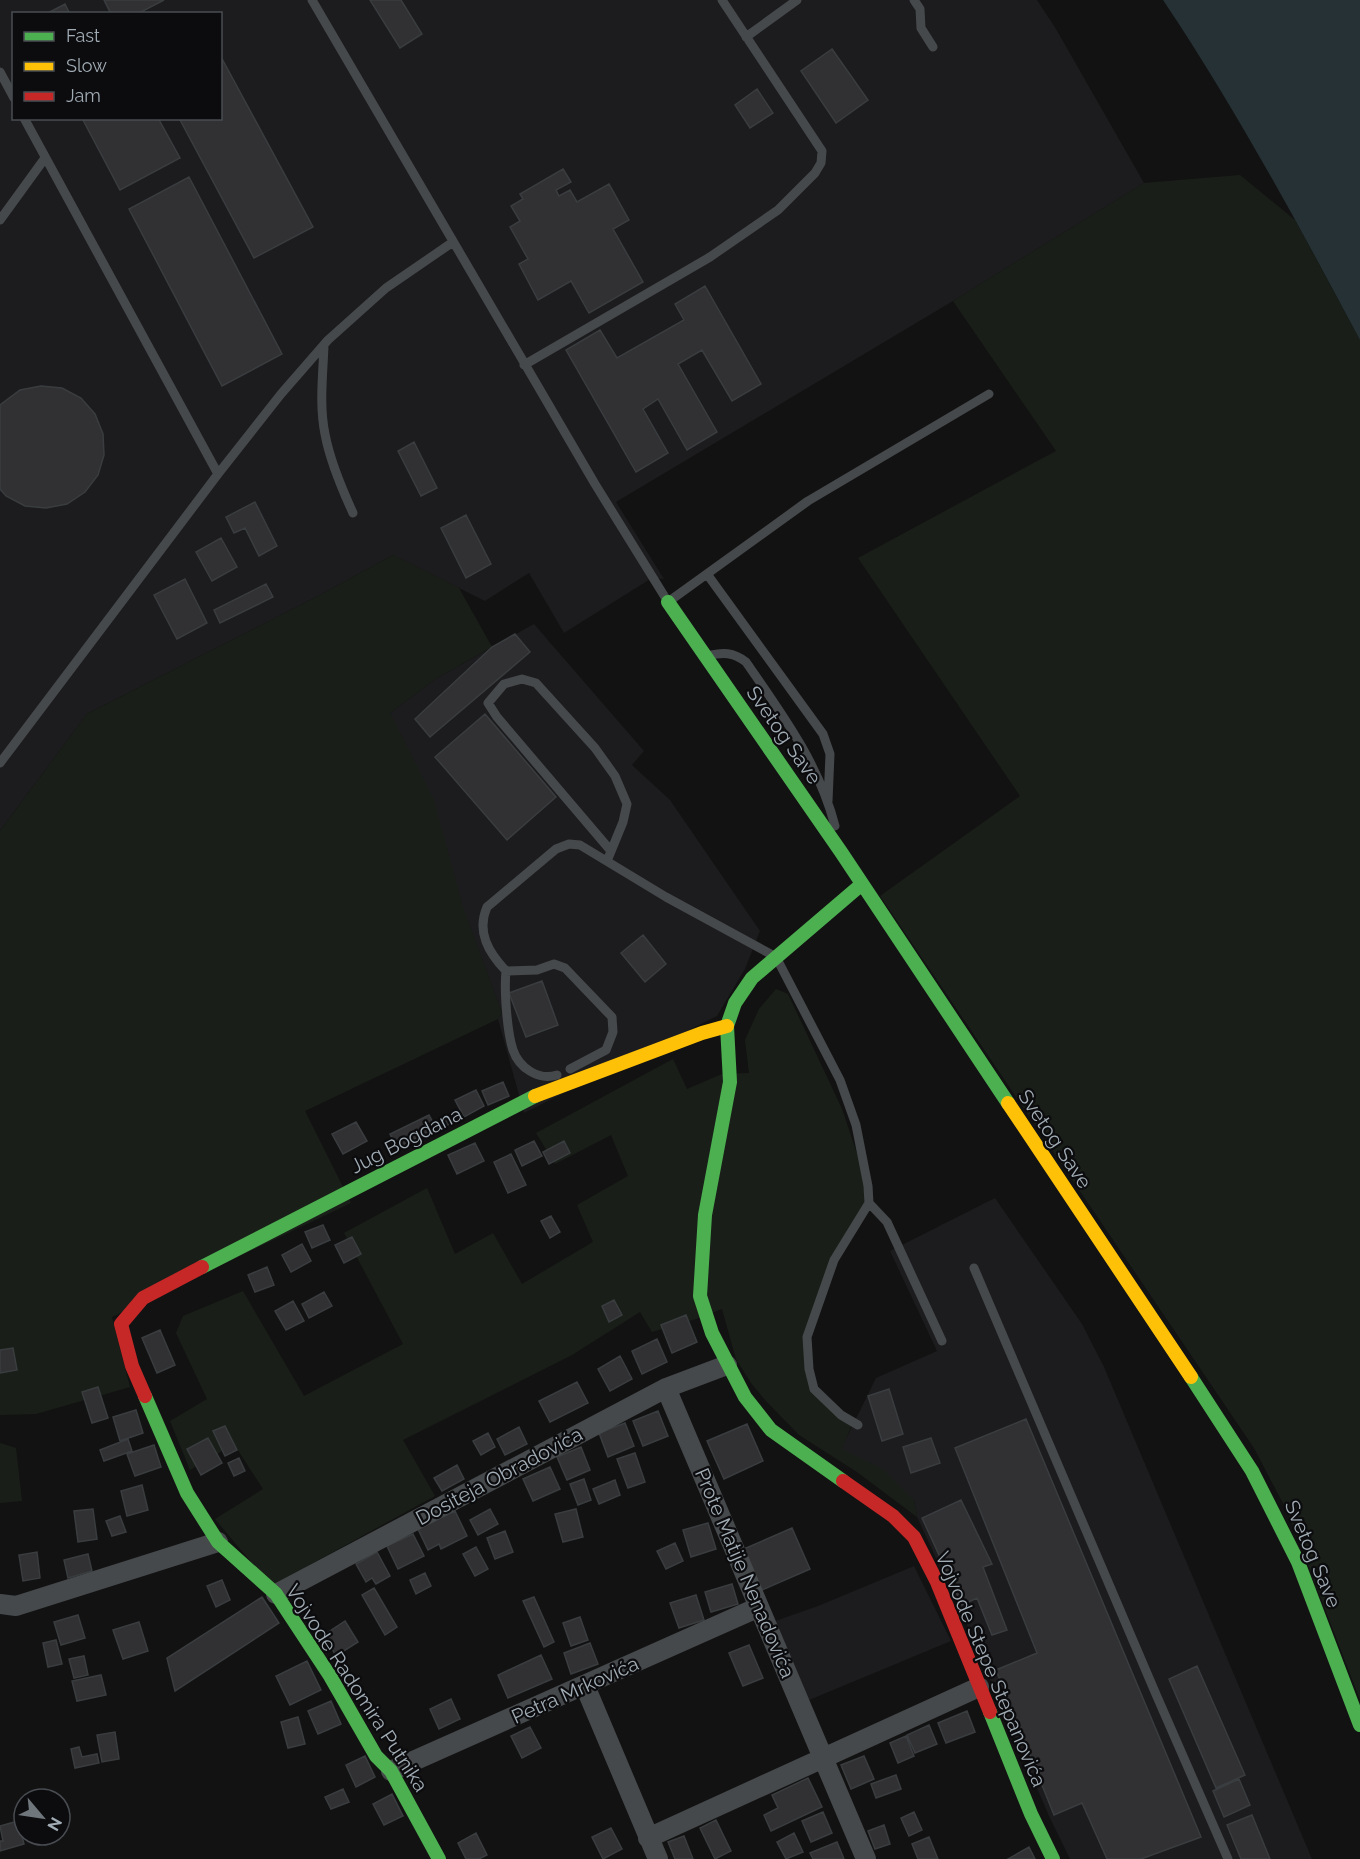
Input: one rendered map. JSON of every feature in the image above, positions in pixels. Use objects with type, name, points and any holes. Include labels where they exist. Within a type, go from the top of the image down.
[{"type":"street","name":"Svetog Save","points":[[668,602],[841,852],[1252,1471],[1298,1562],[1360,1725]]},
{"type":"street","name":"Vojvode Stepe Stepanovića","points":[[862,884],[752,978],[735,1003],[727,1026],[730,1082],[705,1215],[699,1296],[712,1333],[727,1365],[745,1397],[771,1430],[893,1516],[914,1537],[937,1582],[1031,1814],[1053,1859]]},
{"type":"street","name":"Jug Bogdana","points":[[121,1324],[143,1298],[538,1094],[702,1033],[727,1026]]},
{"type":"street","name":"Vojvode Radomira Putnika","points":[[121,1324],[132,1366],[187,1493],[218,1542],[276,1594],[330,1676],[376,1756],[391,1771],[439,1859]]},
{"type":"street","name":"Dositeja Obradovića","points":[[276,1594],[666,1388],[727,1365]]},
{"type":"street","name":"Prote Matije Nenadovića","points":[[666,1388],[866,1859]]},
{"type":"street","points":[[0,1604],[16,1606],[218,1542]]},
{"type":"street","name":"Petra Mrkovića","points":[[391,1771],[585,1686],[759,1606]]},
{"type":"street","points":[[585,1686],[658,1859]]},
{"type":"street","points":[[648,1838],[979,1687]]},
{"type":"lane","points":[[312,0],[524,365],[668,602],[808,501],[989,394]]},
{"type":"lane","points":[[524,365],[710,257],[778,210],[815,173],[822,151],[722,0]]},
{"type":"lane","points":[[746,37],[797,0]]},
{"type":"lane","points":[[914,0],[920,9],[921,28],[933,47]]},
{"type":"lane","points":[[0,72],[12,94]]},
{"type":"lane","points":[[25,120],[218,474]]},
{"type":"lane","points":[[0,220],[45,158]]},
{"type":"lane","points":[[0,763],[281,394],[324,345],[386,288],[453,242]]},
{"type":"lane","points":[[324,345],[322,390],[324,431],[338,477],[353,513]]},
{"type":"lane","points":[[707,574],[823,734],[830,754],[828,801]]},
{"type":"lane","points":[[705,656],[722,653],[736,655],[746,662],[802,745],[828,801],[841,852]]},
{"type":"lane","points":[[607,861],[623,822],[627,804],[615,776],[595,748],[536,683],[522,679],[504,684],[488,703],[497,717],[611,850]]},
{"type":"lane","points":[[506,971],[537,970],[554,964],[565,968],[612,1017],[614,1032],[606,1050],[551,1077],[537,1075],[523,1067],[513,1050],[504,989],[506,971],[486,944],[482,917],[487,907],[556,849],[568,844],[580,845],[666,897],[776,957],[840,1080],[856,1125],[868,1186],[869,1203],[834,1260],[807,1337],[809,1369],[814,1389],[841,1415],[858,1425]]},
{"type":"lane","points":[[869,1203],[887,1222],[942,1341]]},
{"type":"lane","points":[[974,1268],[1228,1859]]},
{"type":"shaded area","points":[[0,0],[1037,0],[1144,183],[953,301],[616,502],[664,579],[652,578],[564,633],[529,573],[485,601],[393,555],[322,594],[87,714],[0,831]]},
{"type":"shaded area","points":[[1163,0],[1360,0],[1360,340],[1241,125]]},
{"type":"shaded area","points":[[1240,175],[1295,220],[1360,340],[1360,1700],[1288,1513],[1254,1448],[880,896],[1020,796],[858,558],[1056,451],[953,301],[1144,183]]},
{"type":"shaded area","points":[[393,555],[459,588],[492,647],[437,678],[390,713],[434,800],[463,907],[502,1013],[498,1019],[305,1111],[351,1203],[112,1317],[130,1387],[36,1414],[0,1415],[0,831],[87,714],[322,594]]},
{"type":"shaded area","points":[[534,624],[644,751],[632,765],[670,800],[760,931],[745,969],[717,1016],[524,1113],[498,1019],[502,1013],[390,713],[437,678]]},
{"type":"shaded area","points":[[776,989],[788,994],[842,1109],[868,1186],[869,1203],[834,1260],[807,1337],[814,1388],[853,1422],[842,1449],[883,1469],[914,1500],[917,1517],[857,1472],[799,1435],[765,1400],[736,1359],[722,1309],[652,1332],[640,1312],[572,1355],[403,1440],[435,1496],[271,1586],[215,1519],[263,1489],[234,1444],[190,1470],[170,1421],[207,1399],[176,1333],[183,1316],[243,1291],[304,1396],[403,1344],[344,1233],[427,1188],[455,1254],[493,1233],[522,1284],[593,1242],[577,1205],[628,1176],[611,1135],[555,1164],[536,1133],[673,1059],[687,1089],[722,1074],[749,1073],[745,1040],[759,1009]]},
{"type":"shaded area","points":[[995,1198],[1082,1324],[1104,1367],[1312,1859],[1070,1859],[917,1517],[914,1500],[841,1449],[876,1378],[937,1351],[890,1251]]},
{"type":"shaded area","points":[[0,1443],[16,1448],[22,1501],[0,1503]]},
{"type":"shaded area","points":[[914,1566],[951,1641],[802,1703],[764,1625],[818,1606]]},
{"type":"building","points":[[104,0],[164,0],[141,12],[110,12]]},
{"type":"building","points":[[370,0],[401,0],[422,34],[400,48]]},
{"type":"building","points":[[65,4],[69,12],[50,12]]},
{"type":"building","points":[[832,49],[868,100],[836,123],[801,71]]},
{"type":"building","points":[[222,59],[313,227],[254,258],[180,120],[222,120]]},
{"type":"building","points":[[757,89],[773,113],[750,128],[735,105]]},
{"type":"building","points":[[83,120],[159,120],[180,158],[120,190]]},
{"type":"building","points":[[563,169],[571,182],[556,190],[559,196],[570,190],[577,202],[609,184],[629,220],[613,229],[643,282],[589,313],[571,281],[538,300],[519,264],[528,259],[510,227],[520,221],[511,206],[523,199],[520,194]]},
{"type":"building","points":[[189,177],[282,354],[222,386],[129,209]]},
{"type":"building","points":[[705,286],[761,384],[732,401],[702,350],[678,364],[717,432],[687,450],[658,399],[643,409],[668,453],[636,472],[566,350],[600,330],[617,358],[684,320],[675,304]]},
{"type":"building","points":[[41,386],[62,388],[81,398],[95,414],[103,434],[104,455],[98,475],[85,492],[67,504],[46,508],[25,506],[6,496],[0,489],[0,405],[20,390]]},
{"type":"building","points":[[414,442],[437,488],[421,496],[398,451]]},
{"type":"building","points":[[255,502],[277,546],[259,556],[245,528],[234,533],[226,517]]},
{"type":"building","points":[[466,515],[491,564],[466,578],[441,528]]},
{"type":"building","points":[[221,538],[237,567],[212,581],[196,552]]},
{"type":"building","points":[[185,579],[207,623],[177,639],[154,595]]},
{"type":"building","points":[[266,584],[273,597],[220,623],[214,610]]},
{"type":"building","points":[[515,634],[530,652],[430,737],[415,719],[492,647]]},
{"type":"building","points":[[485,714],[556,797],[507,840],[435,757]]},
{"type":"building","points":[[643,935],[666,964],[645,982],[621,953]]},
{"type":"building","points":[[542,981],[558,1025],[526,1037],[509,993]]},
{"type":"building","points":[[503,1082],[509,1096],[488,1105],[482,1091]]},
{"type":"building","points":[[476,1090],[484,1106],[464,1117],[455,1100]]},
{"type":"building","points":[[458,1111],[461,1118],[442,1128],[439,1121]]},
{"type":"building","points":[[429,1115],[436,1128],[397,1148],[390,1134]]},
{"type":"building","points":[[356,1122],[367,1141],[343,1154],[332,1134]]},
{"type":"building","points":[[534,1141],[542,1156],[522,1166],[515,1150]]},
{"type":"building","points":[[564,1141],[570,1153],[549,1164],[543,1152]]},
{"type":"building","points":[[475,1143],[484,1161],[457,1174],[448,1155]]},
{"type":"building","points":[[511,1154],[526,1185],[508,1193],[494,1162]]},
{"type":"building","points":[[551,1216],[560,1232],[550,1238],[541,1221]]},
{"type":"building","points":[[323,1225],[330,1240],[312,1248],[305,1232]]},
{"type":"building","points":[[352,1237],[361,1254],[344,1263],[335,1245]]},
{"type":"building","points":[[302,1244],[311,1261],[291,1272],[282,1255]]},
{"type":"building","points":[[267,1267],[274,1285],[255,1292],[248,1275]]},
{"type":"building","points":[[324,1292],[332,1306],[309,1318],[302,1304]]},
{"type":"building","points":[[614,1300],[622,1315],[609,1322],[602,1306]]},
{"type":"building","points":[[293,1301],[304,1321],[286,1330],[275,1311]]},
{"type":"building","points":[[686,1315],[697,1342],[672,1353],[661,1325]]},
{"type":"building","points":[[160,1330],[175,1365],[157,1373],[142,1338]]},
{"type":"building","points":[[657,1339],[667,1362],[642,1374],[632,1351]]},
{"type":"building","points":[[13,1348],[17,1370],[0,1373],[0,1350]]},
{"type":"building","points":[[620,1356],[632,1379],[610,1391],[598,1369]]},
{"type":"building","points":[[577,1382],[588,1403],[550,1422],[539,1401]]},
{"type":"building","points":[[98,1387],[108,1418],[92,1423],[82,1392]]},
{"type":"building","points":[[889,1389],[903,1434],[882,1441],[868,1396]]},
{"type":"building","points":[[136,1410],[143,1433],[120,1441],[113,1417]]},
{"type":"building","points":[[658,1411],[668,1436],[643,1446],[633,1421]]},
{"type":"building","points":[[1026,1419],[1201,1837],[1141,1859],[1107,1859],[1082,1803],[1054,1815],[996,1670],[1037,1653],[955,1448]]},
{"type":"building","points":[[625,1423],[634,1446],[608,1457],[599,1433]]},
{"type":"building","points":[[747,1424],[763,1461],[724,1479],[707,1441]]},
{"type":"building","points":[[225,1426],[237,1450],[225,1456],[213,1431]]},
{"type":"building","points":[[519,1427],[527,1444],[505,1455],[497,1439]]},
{"type":"building","points":[[488,1433],[495,1447],[481,1455],[473,1441]]},
{"type":"building","points":[[208,1438],[222,1463],[201,1475],[187,1449]]},
{"type":"building","points":[[931,1438],[940,1463],[911,1473],[903,1447]]},
{"type":"building","points":[[128,1439],[132,1451],[104,1461],[100,1450]]},
{"type":"building","points":[[154,1445],[161,1467],[135,1476],[127,1454]]},
{"type":"building","points":[[581,1447],[590,1470],[567,1480],[557,1457]]},
{"type":"building","points":[[635,1453],[645,1482],[628,1488],[617,1459]]},
{"type":"building","points":[[239,1458],[245,1471],[234,1476],[228,1463]]},
{"type":"building","points":[[457,1465],[464,1479],[442,1491],[434,1478]]},
{"type":"building","points":[[550,1467],[560,1489],[533,1501],[523,1479]]},
{"type":"building","points":[[584,1479],[591,1500],[578,1505],[570,1484]]},
{"type":"building","points":[[615,1480],[620,1495],[599,1504],[593,1489]]},
{"type":"building","points":[[142,1485],[148,1510],[127,1516],[121,1491]]},
{"type":"building","points":[[961,1500],[992,1564],[983,1567],[1007,1630],[992,1635],[977,1598],[962,1605],[922,1518]]},
{"type":"building","points":[[93,1509],[97,1539],[78,1542],[74,1511]]},
{"type":"building","points":[[490,1509],[498,1524],[478,1535],[470,1520]]},
{"type":"building","points":[[576,1509],[583,1537],[563,1542],[555,1514]]},
{"type":"building","points":[[455,1511],[467,1536],[441,1549],[439,1544],[428,1550],[418,1529]]},
{"type":"building","points":[[120,1516],[126,1532],[112,1536],[106,1521]]},
{"type":"building","points":[[708,1523],[716,1549],[691,1557],[683,1530]]},
{"type":"building","points":[[792,1528],[810,1569],[762,1590],[744,1549]]},
{"type":"building","points":[[505,1531],[513,1552],[495,1559],[487,1538]]},
{"type":"building","points":[[413,1534],[424,1556],[398,1569],[387,1546]]},
{"type":"building","points":[[675,1543],[683,1561],[666,1569],[657,1551]]},
{"type":"building","points":[[476,1547],[488,1569],[475,1576],[463,1554]]},
{"type":"building","points":[[37,1552],[40,1578],[23,1581],[19,1555]]},
{"type":"building","points":[[377,1552],[390,1576],[376,1584],[372,1578],[366,1582],[356,1564]]},
{"type":"building","points":[[88,1554],[92,1571],[68,1578],[64,1560]]},
{"type":"building","points":[[425,1573],[431,1586],[416,1594],[410,1580]]},
{"type":"building","points":[[222,1580],[230,1600],[216,1607],[207,1586]]},
{"type":"building","points":[[732,1584],[738,1604],[711,1612],[705,1592]]},
{"type":"building","points":[[374,1588],[397,1627],[385,1635],[362,1595]]},
{"type":"building","points":[[696,1595],[704,1620],[679,1628],[670,1603]]},
{"type":"building","points":[[262,1597],[279,1623],[175,1691],[167,1658]]},
{"type":"building","points":[[534,1597],[554,1642],[544,1647],[523,1601]]},
{"type":"building","points":[[78,1615],[85,1638],[61,1645],[54,1622]]},
{"type":"building","points":[[580,1617],[588,1640],[571,1646],[563,1623]]},
{"type":"building","points":[[345,1621],[358,1642],[336,1656],[324,1635]]},
{"type":"building","points":[[139,1622],[148,1651],[123,1659],[113,1630]]},
{"type":"building","points":[[56,1640],[62,1664],[48,1667],[43,1643]]},
{"type":"building","points":[[590,1643],[598,1664],[571,1674],[564,1653]]},
{"type":"building","points":[[749,1645],[763,1678],[743,1686],[729,1653]]},
{"type":"building","points":[[541,1655],[552,1679],[508,1698],[498,1675]]},
{"type":"building","points":[[84,1656],[88,1675],[74,1678],[69,1659]]},
{"type":"building","points":[[307,1661],[321,1690],[290,1705],[276,1676]]},
{"type":"building","points":[[1197,1666],[1245,1775],[1216,1788],[1169,1679]]},
{"type":"building","points":[[101,1675],[106,1695],[77,1701],[72,1681]]},
{"type":"building","points":[[451,1699],[460,1719],[439,1729],[430,1709]]},
{"type":"building","points":[[331,1701],[341,1724],[318,1734],[308,1711]]},
{"type":"building","points":[[967,1711],[975,1732],[946,1743],[938,1723]]},
{"type":"building","points":[[298,1717],[305,1744],[288,1748],[281,1722]]},
{"type":"building","points":[[929,1725],[937,1744],[915,1753],[907,1735]]},
{"type":"building","points":[[530,1727],[541,1748],[522,1758],[511,1736]]},
{"type":"building","points":[[115,1732],[119,1759],[102,1762],[97,1735]]},
{"type":"building","points":[[906,1736],[914,1756],[898,1763],[890,1743]]},
{"type":"building","points":[[79,1747],[82,1757],[97,1754],[99,1763],[75,1768],[71,1749]]},
{"type":"building","points":[[365,1756],[375,1777],[356,1787],[346,1765]]},
{"type":"building","points":[[864,1756],[874,1779],[851,1789],[841,1765]]},
{"type":"building","points":[[896,1775],[901,1789],[876,1798],[871,1784]]},
{"type":"building","points":[[808,1778],[822,1807],[771,1831],[764,1815],[778,1808],[772,1795]]},
{"type":"building","points":[[1239,1779],[1250,1805],[1224,1817],[1213,1791]]},
{"type":"building","points":[[343,1789],[349,1802],[331,1809],[325,1797]]},
{"type":"building","points":[[392,1794],[403,1816],[384,1825],[373,1804]]},
{"type":"building","points":[[823,1812],[832,1833],[811,1842],[802,1821]]},
{"type":"building","points":[[914,1812],[922,1830],[909,1836],[901,1818]]},
{"type":"building","points":[[1252,1815],[1270,1859],[1241,1859],[1227,1825]]},
{"type":"building","points":[[716,1820],[731,1851],[715,1859],[700,1828]]},
{"type":"building","points":[[12,1823],[14,1847],[0,1851],[0,1841],[3,1841],[0,1826]]},
{"type":"building","points":[[884,1825],[890,1844],[875,1849],[868,1831]]},
{"type":"building","points":[[611,1828],[622,1849],[603,1859],[592,1837]]},
{"type":"building","points":[[476,1833],[487,1855],[479,1859],[466,1859],[458,1843]]},
{"type":"building","points":[[794,1833],[803,1852],[786,1859],[777,1842]]},
{"type":"building","points":[[684,1836],[693,1859],[675,1859],[668,1842]]},
{"type":"building","points":[[929,1837],[938,1859],[918,1859],[912,1844]]},
{"type":"building","points":[[837,1842],[844,1859],[813,1859],[810,1853]]},
{"type":"building","points":[[1029,1847],[1035,1859],[1008,1859]]},
{"type":"traffic: fast","points":[[668,602],[841,852],[1008,1103]]},
{"type":"traffic: fast","points":[[843,1481],[771,1430],[745,1397],[712,1333],[700,1296],[705,1215],[730,1082],[727,1026],[735,1003],[752,978],[862,884]]},
{"type":"traffic: fast","points":[[202,1267],[535,1096]]},
{"type":"traffic: fast","points":[[1191,1377],[1252,1471],[1298,1562],[1360,1725]]},
{"type":"traffic: fast","points":[[145,1396],[187,1493],[218,1542],[276,1594],[330,1676],[376,1756],[391,1771],[439,1859]]},
{"type":"traffic: fast","points":[[990,1712],[1031,1814],[1053,1859]]},
{"type":"traffic: slow","points":[[535,1096],[702,1033],[727,1026]]},
{"type":"traffic: slow","points":[[1008,1103],[1191,1377]]},
{"type":"traffic: jam","points":[[145,1396],[132,1366],[121,1324],[143,1298],[202,1267]]},
{"type":"traffic: jam","points":[[843,1481],[893,1516],[914,1537],[937,1582],[990,1712]]}]
